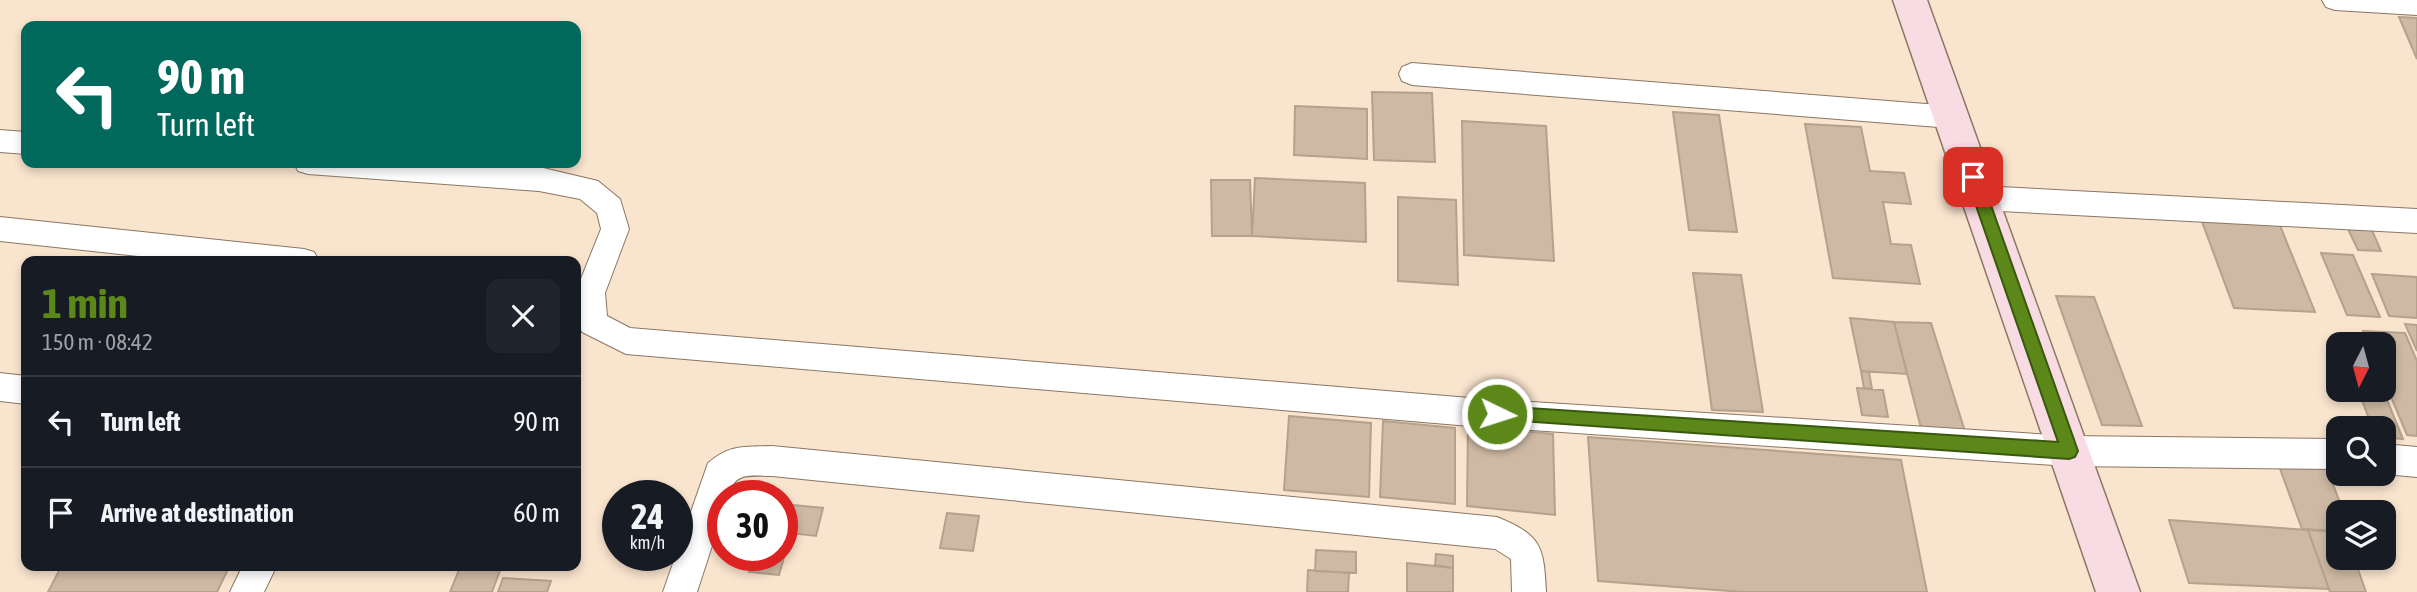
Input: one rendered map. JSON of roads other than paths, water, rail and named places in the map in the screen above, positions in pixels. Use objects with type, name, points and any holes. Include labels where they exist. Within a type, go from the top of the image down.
[{"type":"street","points":[[1910,0],[2118,592]]},
{"type":"street","points":[[2336,0],[2417,5]]},
{"type":"street","points":[[1412,74],[1951,117]]},
{"type":"street","points":[[0,141],[21,143]]},
{"type":"street","points":[[380,168],[539,179],[588,189],[610,206],[615,229],[590,293],[593,323],[626,341],[1456,411],[2069,451],[2326,454]]},
{"type":"street","points":[[1981,198],[2417,221]]},
{"type":"street","points":[[0,229],[256,256]]},
{"type":"street","points":[[0,387],[21,389]]},
{"type":"street","points":[[2396,459],[2417,462]]},
{"type":"street","points":[[680,592],[719,474],[733,462],[772,461],[1497,533],[1518,541],[1527,552],[1529,592]]},
{"type":"street","points":[[247,592],[257,571]]}]
